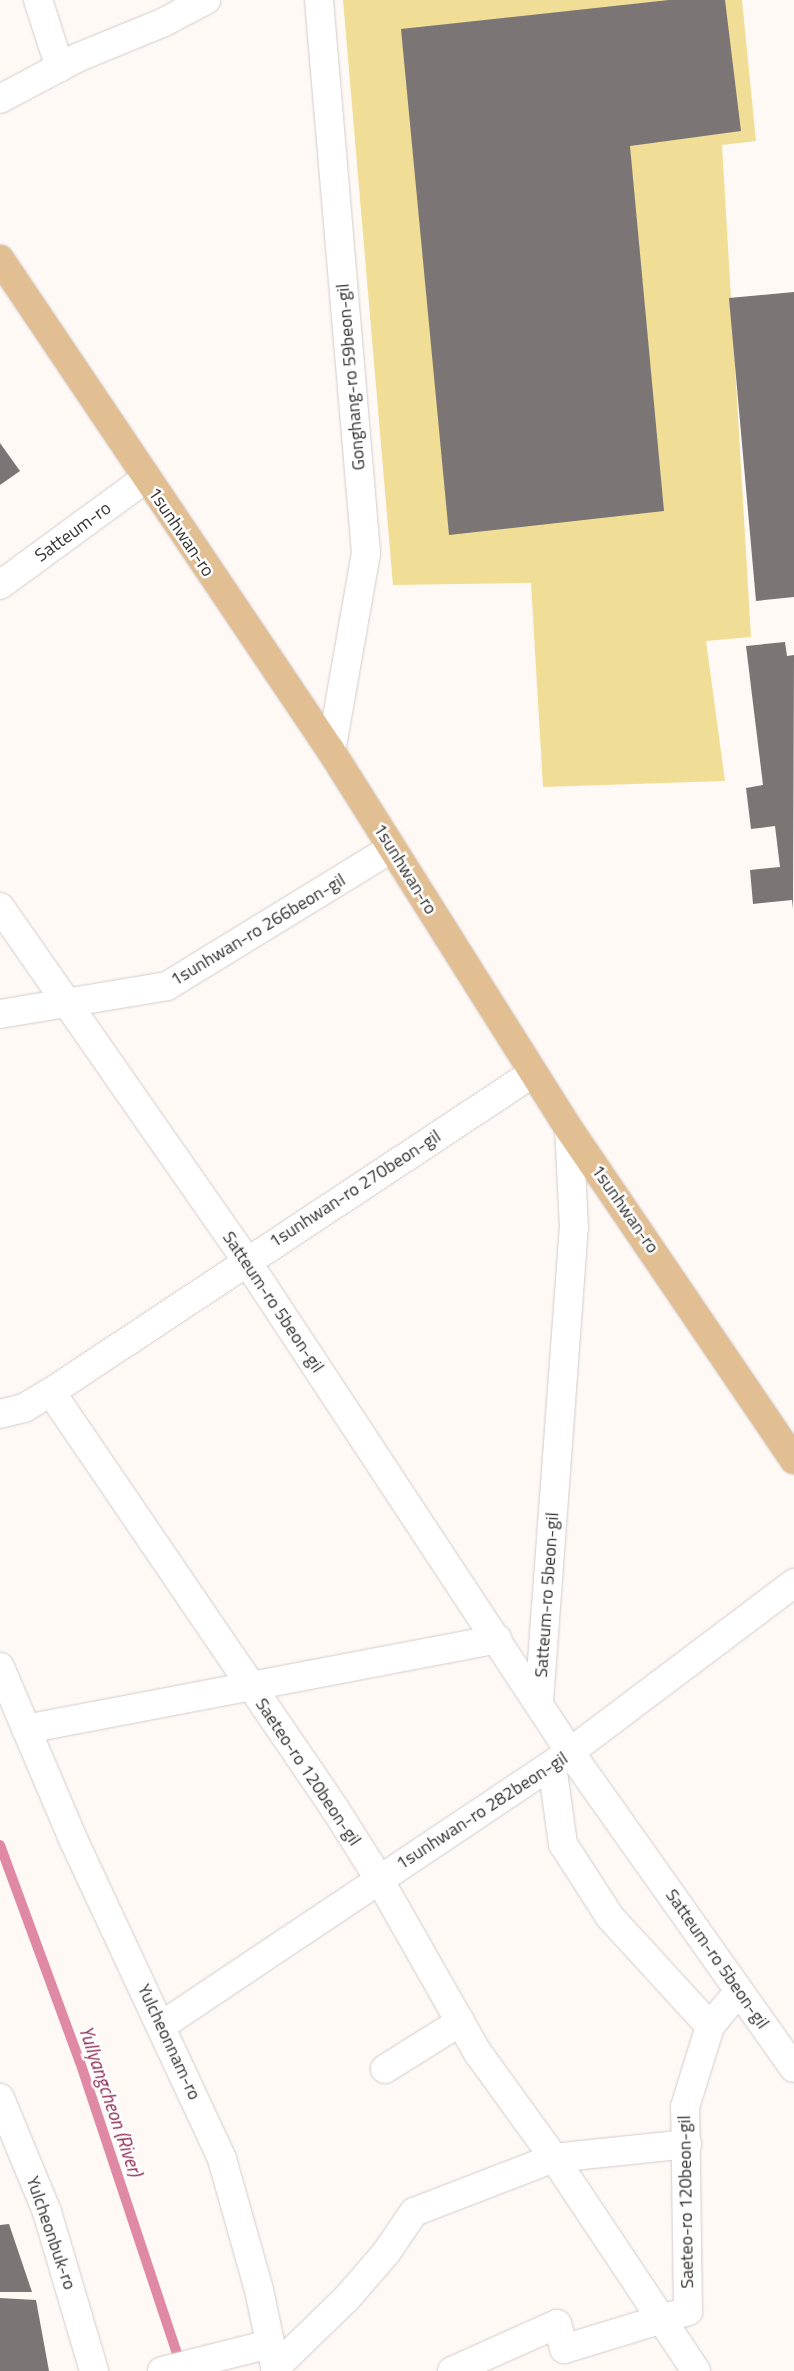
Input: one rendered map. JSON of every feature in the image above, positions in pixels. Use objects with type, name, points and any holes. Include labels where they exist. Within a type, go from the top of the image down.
[{"type":"main road","name":"1sunhwan-ro","points":[[5,274],[331,751],[569,1129],[794,1460]]},
{"type":"street","points":[[38,0],[60,68]]},
{"type":"street","points":[[0,99],[60,68],[206,0]]},
{"type":"street","name":"Gonghang-ro 59beon-gil","points":[[318,0],[366,553],[331,751]]},
{"type":"street","name":"Satteum-ro","points":[[0,585],[145,479]]},
{"type":"street","name":"1sunhwan-ro 266beon-gil","points":[[0,1014],[167,986],[392,848]]},
{"type":"street","name":"Satteum-ro 5beon-gil","points":[[0,907],[246,1260],[497,1638],[539,1702],[561,1759],[739,1991],[794,2068]]},
{"type":"street","name":"1sunhwan-ro 270beon-gil","points":[[0,1414],[24,1408],[51,1392],[246,1260],[533,1073]]},
{"type":"street","name":"Satteum-ro 5beon-gil","points":[[539,1702],[574,1227],[569,1129]]},
{"type":"street","name":"Saeteo-ro 120beon-gil","points":[[51,1392],[379,1879],[478,2053],[554,2158],[696,2371]]},
{"type":"street","name":"1sunhwan-ro 282beon-gil","points":[[161,2026],[561,1759],[794,1583]]},
{"type":"street","points":[[26,1729],[497,1638]]},
{"type":"street","name":"Yulcheonnam-ro","points":[[0,1668],[73,1839],[222,2159],[259,2290],[274,2361]]},
{"type":"street","name":"Satteum-ro 5beon-gil","points":[[561,1759],[563,1844],[610,1917],[710,2026]]},
{"type":"street","name":"Saeteo-ro 120beon-gil","points":[[452,2371],[557,2324],[564,2349],[688,2311],[685,2107],[710,2026],[739,1991]]},
{"type":"street","points":[[385,2069],[460,2022]]},
{"type":"street","name":"Yulcheonbuk-ro","points":[[0,2098],[47,2212],[94,2371]]},
{"type":"street","points":[[162,2371],[274,2361],[347,2298],[386,2253],[414,2212],[554,2158],[687,2144]]},
{"type":"shaded area","points":[[343,0],[742,0],[756,141],[722,145],[751,637],[706,641],[725,781],[543,787],[531,583],[393,585]]},
{"type":"building","points":[[669,0],[725,0],[741,131],[630,146],[664,511],[449,535],[401,29]]},
{"type":"building","points":[[794,292],[794,597],[756,601],[729,298]]},
{"type":"building","points":[[0,443],[20,471],[0,485]]},
{"type":"building","points":[[785,642],[787,656],[794,655],[793,909],[792,900],[753,904],[750,870],[780,867],[775,826],[751,829],[746,788],[763,785],[746,646]]},
{"type":"building","points":[[9,2224],[32,2292],[0,2292],[0,2225]]},
{"type":"building","points":[[0,2298],[36,2300],[49,2371],[0,2371]]},
{"type":"waterway","name":"Yullyangcheon (River)","points":[[0,1845],[80,2062],[181,2366]]}]
